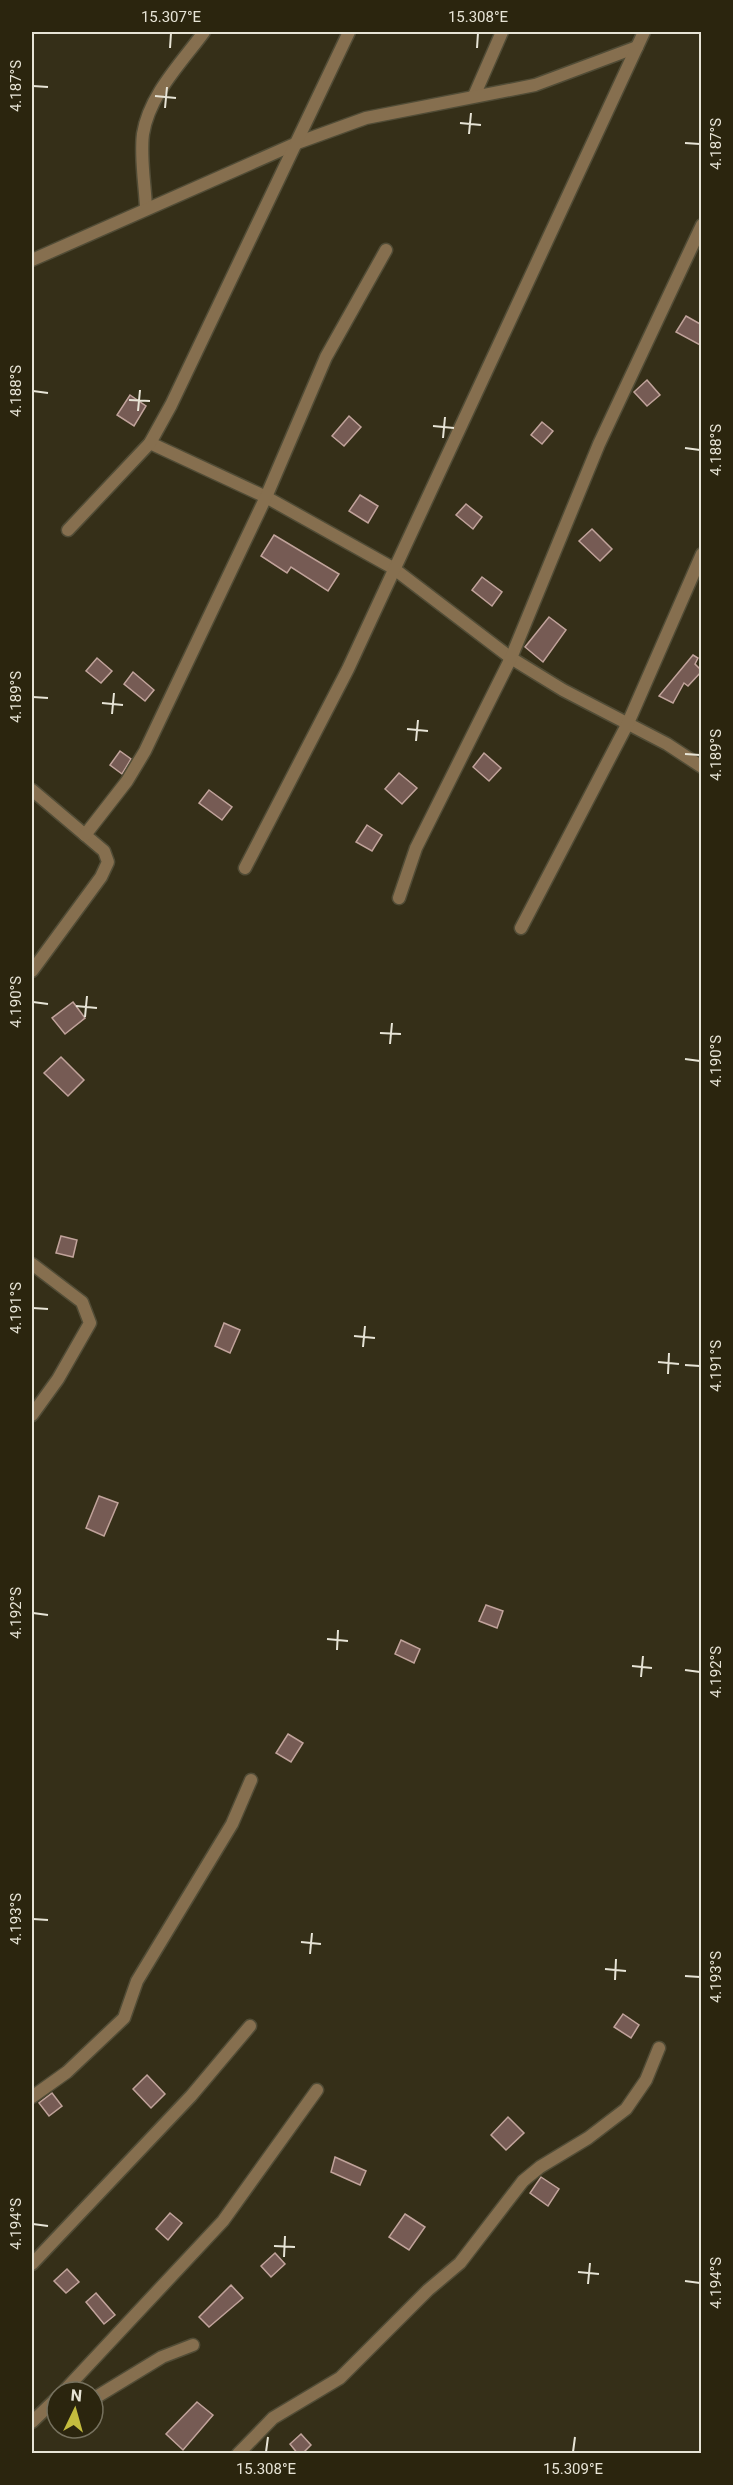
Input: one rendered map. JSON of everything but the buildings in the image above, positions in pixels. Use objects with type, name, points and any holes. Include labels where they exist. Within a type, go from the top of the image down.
[{"type":"street","points":[[146,208],[143,135],[149,112],[204,32]]},
{"type":"street","points":[[68,530],[150,443],[171,405],[349,32]]},
{"type":"street","points":[[474,96],[502,32]]},
{"type":"street","points":[[245,868],[348,669],[393,567],[644,32]]},
{"type":"street","points":[[32,260],[297,143],[366,118],[535,85],[637,46]]},
{"type":"street","points":[[399,898],[416,848],[511,658],[599,444],[702,225]]},
{"type":"street","points":[[85,835],[127,781],[145,751],[266,497],[327,357],[386,250]]},
{"type":"street","points":[[150,443],[266,497],[393,567],[511,658],[563,690],[628,723],[702,767]]},
{"type":"street","points":[[521,928],[628,723],[702,554]]},
{"type":"street","points":[[32,790],[104,851],[108,862],[106,869],[32,971]]},
{"type":"street","points":[[32,1264],[81,1302],[90,1323],[58,1379],[32,1415]]},
{"type":"street","points":[[32,2097],[67,2072],[123,2018],[138,1981],[232,1824],[251,1780]]},
{"type":"street","points":[[32,2264],[190,2096],[250,2026]]},
{"type":"street","points":[[238,2454],[273,2418],[339,2378],[428,2289],[460,2263],[523,2181],[626,2109],[646,2080],[659,2048]]},
{"type":"street","points":[[74,2380],[224,2221],[317,2090]]},
{"type":"street","points":[[105,2392],[162,2357],[193,2345]]},
{"type":"street","points":[[32,2422],[44,2412]]}]
